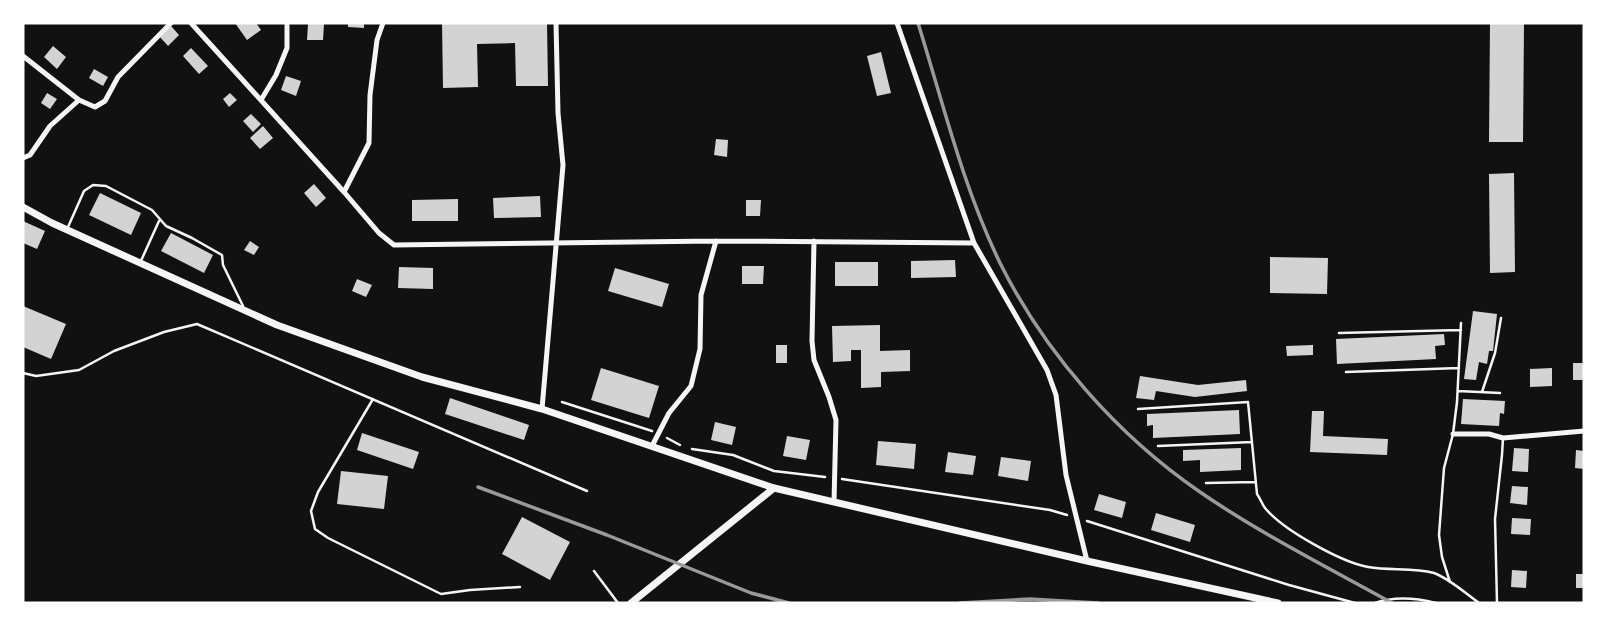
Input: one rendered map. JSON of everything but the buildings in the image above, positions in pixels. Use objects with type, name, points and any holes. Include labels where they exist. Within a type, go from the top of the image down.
[{"type":"street","points":[[23,56],[79,100],[95,107],[105,101],[118,77],[171,23]]},
{"type":"street","points":[[191,23],[379,233],[394,245],[716,241],[974,243]]},
{"type":"street","points":[[261,100],[276,75],[287,48],[287,23]]},
{"type":"street","points":[[344,192],[369,143],[370,95],[377,40],[383,23]]},
{"type":"street","points":[[542,410],[563,166],[558,113],[556,23]]},
{"type":"street","points":[[897,23],[974,243],[1047,370],[1056,395],[1066,475],[1087,561]]},
{"type":"street","points":[[23,158],[30,155],[50,126],[79,100]]},
{"type":"street","points":[[23,207],[277,325],[422,377],[542,410],[774,488],[1278,603]]},
{"type":"street","points":[[652,446],[669,413],[691,386],[700,349],[701,295],[716,241]]},
{"type":"street","points":[[814,242],[812,341],[814,360],[836,421],[834,502]]},
{"type":"street","points":[[1453,434],[1489,434],[1503,438],[1584,432]]},
{"type":"street","points":[[631,603],[774,488]]},
{"type":"lane","points":[[67,229],[83,191],[93,185],[106,186],[152,210],[166,226],[222,255],[223,265],[244,310]]},
{"type":"lane","points":[[140,262],[160,221]]},
{"type":"lane","points":[[1482,392],[1495,353],[1501,318]]},
{"type":"lane","points":[[1450,582],[1442,557],[1440,535],[1444,468],[1453,434],[1458,391],[1461,323]]},
{"type":"lane","points":[[23,373],[36,376],[79,370],[114,351],[163,332],[197,324],[587,491]]},
{"type":"lane","points":[[1339,333],[1461,330]]},
{"type":"lane","points":[[1346,372],[1459,368]]},
{"type":"lane","points":[[1458,391],[1500,393]]},
{"type":"lane","points":[[373,399],[318,492],[311,512],[316,529],[328,538],[441,594],[520,587]]},
{"type":"lane","points":[[1138,409],[1248,402],[1257,494],[1264,507],[1284,526],[1329,552],[1367,567],[1420,570],[1436,574],[1479,603]]},
{"type":"lane","points":[[1497,603],[1495,519],[1503,438]]},
{"type":"lane","points":[[1158,446],[1252,442]]},
{"type":"lane","points":[[1206,483],[1255,482]]},
{"type":"lane","points":[[594,571],[618,603]]},
{"type":"path","points":[[562,402],[659,433],[685,448],[733,455],[774,471],[1050,510],[1355,603]]},
{"type":"path","points":[[1375,603],[1417,598],[1436,603]]},
{"type":"railway","points":[[918,23],[954,144],[987,234],[1018,296],[1061,360],[1112,418],[1140,445],[1200,492],[1270,536],[1392,603]]},
{"type":"railway","points":[[478,487],[751,593],[789,603]]},
{"type":"railway","points":[[960,603],[1030,599],[1098,603]]}]
